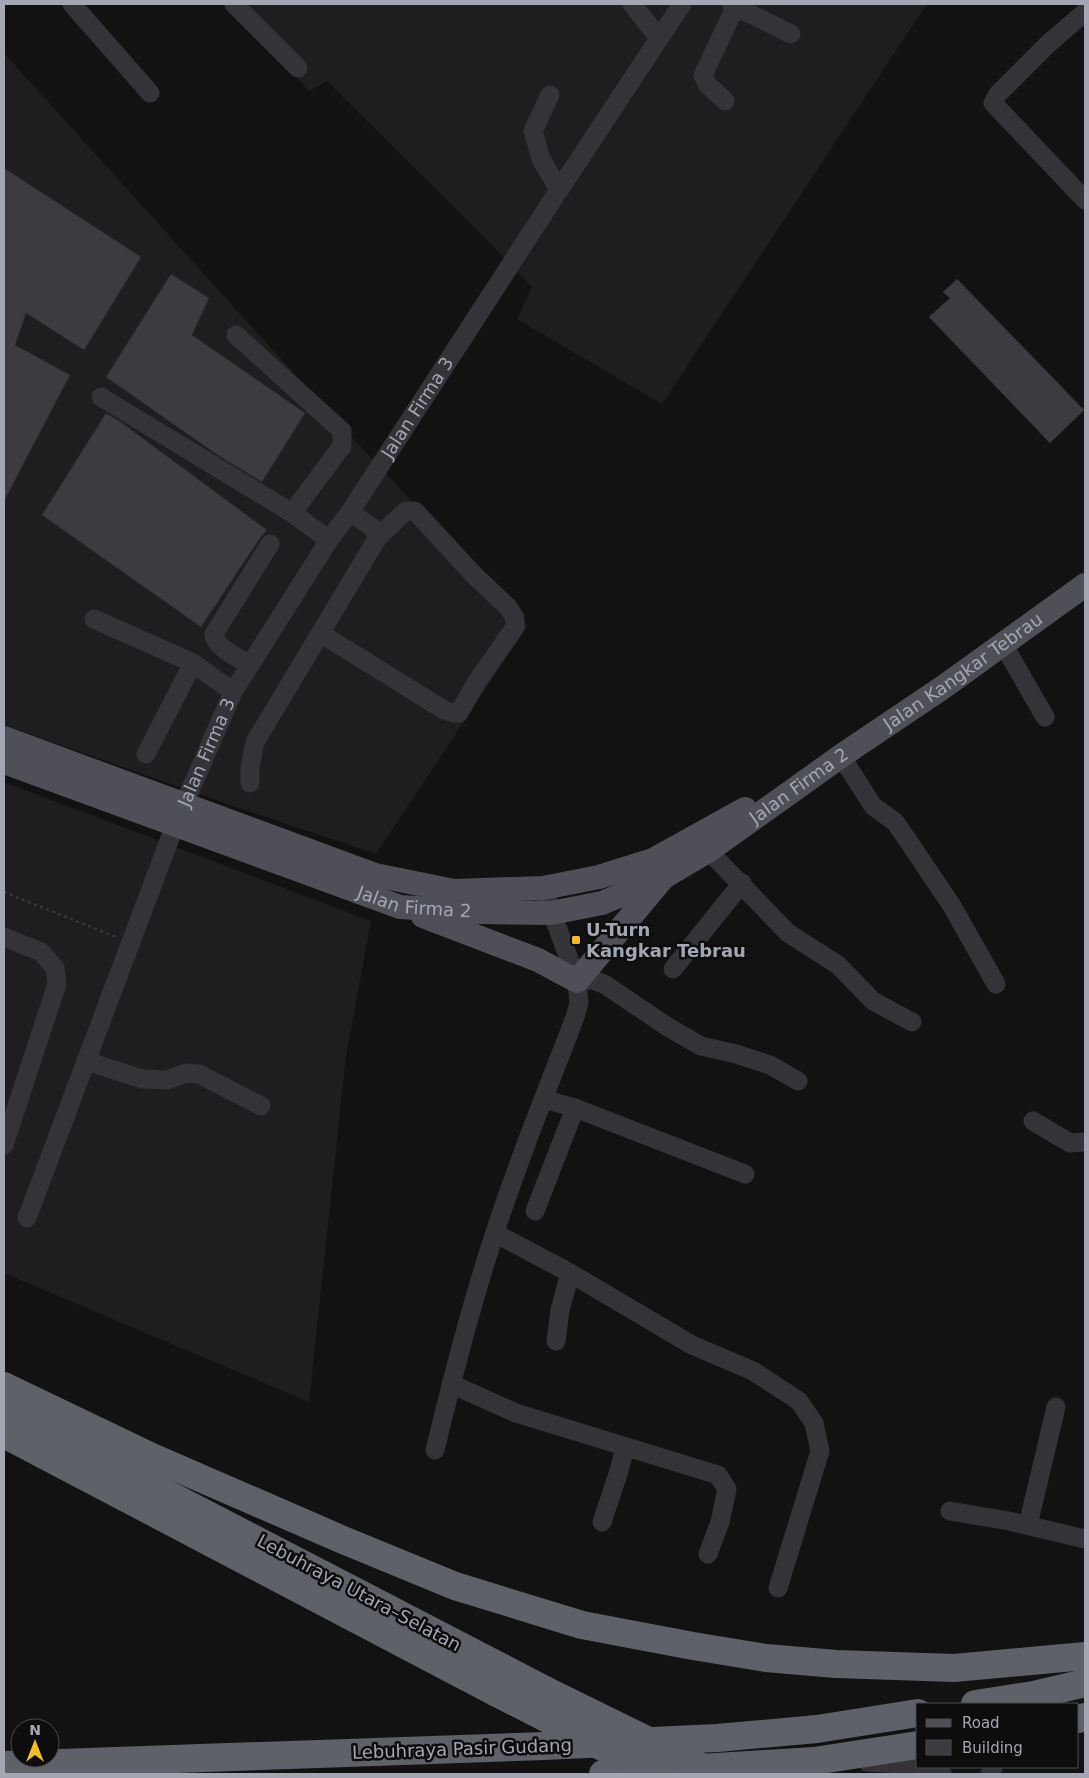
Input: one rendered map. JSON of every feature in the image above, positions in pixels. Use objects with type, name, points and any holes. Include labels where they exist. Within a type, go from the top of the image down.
[{"type":"highway","points":[[4,1386],[152,1457],[343,1540],[455,1586],[582,1625],[766,1658],[836,1664],[954,1668],[1085,1656]]},
{"type":"highway","name":"Lebuhraya Utara–Selatan","points":[[4,1406],[545,1690],[716,1774]]},
{"type":"highway","name":"Lebuhraya Utara–Selatan","points":[[4,1434],[655,1774]]},
{"type":"highway","points":[[982,1703],[1034,1695],[1085,1682]]},
{"type":"highway","name":"Lebuhraya Pasir Gudang","points":[[4,1765],[717,1738],[817,1729],[916,1713]]},
{"type":"highway","points":[[603,1774],[814,1761],[916,1745]]},
{"type":"main road","name":"Jalan Kangkar Tebrau","points":[[841,756],[942,688],[1085,585]]},
{"type":"main road","name":"Jalan Firma 2","points":[[4,738],[180,815],[400,907],[480,912],[551,913],[602,903],[664,877],[702,844],[841,756]]},
{"type":"main road","name":"Jalan Firma 2","points":[[4,762],[375,875],[454,891],[543,888],[599,877],[702,844]]},
{"type":"main road","points":[[400,907],[538,960],[577,981],[664,877]]},
{"type":"street","points":[[72,4],[150,93]]},
{"type":"street","points":[[234,4],[298,68]]},
{"type":"street","points":[[632,4],[659,38]]},
{"type":"street","name":"Jalan Firma 3","points":[[27,1218],[130,942],[180,815],[233,692],[329,540],[350,512],[682,4]]},
{"type":"street","points":[[725,100],[707,84],[703,76],[732,14],[732,5],[791,34]]},
{"type":"street","points":[[1085,12],[1041,50],[998,94],[993,103],[1085,200]]},
{"type":"street","points":[[550,95],[533,130],[541,159],[559,190]]},
{"type":"street","points":[[236,335],[342,431],[342,446],[292,513]]},
{"type":"street","points":[[101,397],[292,513],[329,540]]},
{"type":"street","points":[[250,783],[250,767],[255,742],[320,633],[378,537],[406,511],[415,511],[475,576],[508,607],[515,618],[515,627],[476,683],[459,713],[444,710],[320,633]]},
{"type":"street","points":[[350,512],[373,528],[378,537]]},
{"type":"street","points":[[250,665],[219,646],[214,639],[214,634],[270,544]]},
{"type":"street","points":[[94,619],[193,663],[233,692]]},
{"type":"street","points":[[1003,644],[1045,717]]},
{"type":"street","points":[[146,754],[193,663]]},
{"type":"street","points":[[841,756],[873,806],[895,822],[908,839],[952,906],[996,984]]},
{"type":"street","points":[[702,844],[742,883],[788,933],[838,965],[872,1001],[912,1022]]},
{"type":"street","points":[[673,969],[742,883]]},
{"type":"street","points":[[435,1450],[451,1384],[495,1233],[579,1003],[577,981],[543,888]]},
{"type":"street","points":[[4,937],[41,952],[54,968],[57,984],[4,1145]]},
{"type":"street","points":[[577,981],[593,980],[604,984],[668,1027],[701,1046],[736,1054],[770,1065],[798,1081]]},
{"type":"street","points":[[86,1061],[142,1079],[167,1080],[186,1073],[199,1074],[261,1106]]},
{"type":"street","points":[[544,1099],[575,1108],[745,1174]]},
{"type":"street","points":[[535,1211],[575,1108]]},
{"type":"street","points":[[1033,1120],[1070,1143],[1085,1142]]},
{"type":"street","points":[[495,1233],[570,1273],[692,1345],[753,1371],[799,1401],[814,1423],[820,1451],[778,1588]]},
{"type":"street","points":[[556,1341],[560,1310],[570,1273]]},
{"type":"street","points":[[451,1384],[516,1413],[718,1475],[727,1488],[720,1522],[708,1554]]},
{"type":"street","points":[[1028,1525],[1056,1407]]},
{"type":"street","points":[[602,1522],[625,1447]]},
{"type":"street","points":[[950,1511],[1028,1525],[1085,1539]]},
{"type":"street","points":[[814,1761],[916,1765]]},
{"type":"street","points":[[930,1768],[942,1774]]},
{"type":"path","points":[[4,892],[130,942]]},
{"type":"shaded area","points":[[232,4],[927,4],[662,404],[517,319],[532,287],[327,81],[309,91]]},
{"type":"shaded area","points":[[4,53],[357,443],[528,625],[376,854],[227,804],[4,725]]},
{"type":"shaded area","points":[[4,782],[371,921],[346,1056],[309,1402],[4,1273]]},
{"type":"building","points":[[4,168],[141,257],[84,350],[26,313],[15,345],[70,375],[4,501]]},
{"type":"building","points":[[171,274],[209,298],[192,335],[305,413],[262,482],[219,456],[106,377]]},
{"type":"building","points":[[957,279],[1084,410],[1050,443],[929,317],[950,298],[943,292]]},
{"type":"building","points":[[106,413],[267,530],[201,627],[42,515]]},
{"type":"place","name":"U-Turn Kangkar Tebrau","points":[[576,940]]}]
